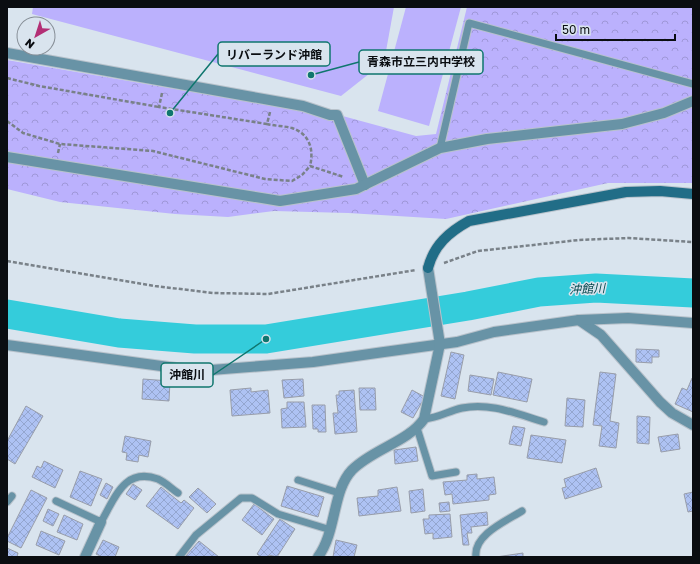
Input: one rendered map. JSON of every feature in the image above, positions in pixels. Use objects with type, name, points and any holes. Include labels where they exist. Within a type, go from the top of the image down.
[{"type":"street","points":[[7,53],[273,100],[310,107],[330,115],[337,115],[365,185]]},
{"type":"street","points":[[7,157],[280,201],[356,189],[440,148],[487,139],[622,124],[664,112],[693,101]]},
{"type":"street","points":[[318,557],[325,548],[331,530],[339,494],[352,470],[383,448],[417,428],[424,419],[440,339],[428,268],[431,255],[452,230],[469,221],[626,192],[660,191],[693,194]]},
{"type":"street","points":[[7,345],[198,371],[313,362],[440,339],[457,342],[494,332],[579,320],[628,318],[693,323]]},
{"type":"street","points":[[579,320],[601,334],[668,409],[693,425]]},
{"type":"street","points":[[85,557],[100,522]]},
{"type":"lane","points":[[440,148],[469,22],[693,84]]},
{"type":"lane","points":[[424,419],[437,418],[460,409],[476,406],[494,407],[544,422]]},
{"type":"lane","points":[[417,428],[432,476],[456,472]]},
{"type":"lane","points":[[56,502],[100,522],[126,481],[133,478],[144,476],[158,479],[178,493]]},
{"type":"lane","points":[[298,480],[339,494]]},
{"type":"lane","points":[[7,502],[12,496]]},
{"type":"lane","points":[[179,557],[196,535],[241,498],[252,498],[278,514],[331,530]]},
{"type":"lane","points":[[476,557],[475,550],[483,537],[522,511]]},
{"type":"path","points":[[7,78],[39,86],[292,128],[304,135],[311,145],[313,156],[310,166],[302,175],[292,181],[265,179],[152,151],[60,144],[23,133],[7,121]]},
{"type":"path","points":[[159,107],[164,81]]},
{"type":"path","points":[[267,124],[273,100]]},
{"type":"path","points":[[310,166],[345,178]]},
{"type":"path","points":[[7,261],[155,286],[213,293],[260,294],[428,268],[478,251],[579,240],[629,238],[693,242]]},
{"type":"green space","points":[[33,7],[394,7],[384,62],[341,96],[56,20],[56,16],[40,16],[32,14]]},
{"type":"green space","points":[[406,7],[461,7],[429,126],[378,111]]},
{"type":"green space","points":[[467,7],[693,7],[693,183],[608,183],[446,219],[348,213],[274,211],[228,217],[175,214],[60,202],[7,189],[7,60],[308,112],[317,109],[416,136],[436,134]]},
{"type":"building","points":[[636,349],[659,350],[659,357],[652,357],[652,363],[636,362]]},
{"type":"building","points":[[451,352],[464,355],[455,399],[441,396]]},
{"type":"building","points":[[498,372],[532,379],[527,402],[493,395]]},
{"type":"building","points":[[600,372],[616,374],[610,421],[619,423],[616,448],[599,446],[602,426],[593,425]]},
{"type":"building","points":[[470,375],[494,379],[491,395],[468,391]]},
{"type":"building","points":[[692,378],[693,412],[675,404],[682,388],[687,390]]},
{"type":"building","points":[[143,379],[170,381],[169,401],[142,399]]},
{"type":"building","points":[[303,379],[304,396],[284,398],[282,380]]},
{"type":"building","points":[[251,388],[251,392],[268,390],[270,413],[232,416],[230,390]]},
{"type":"building","points":[[359,388],[375,388],[376,410],[360,410]]},
{"type":"building","points":[[354,390],[357,432],[335,434],[333,413],[338,413],[336,395],[339,395],[339,391]]},
{"type":"building","points":[[412,390],[425,397],[413,418],[401,412]]},
{"type":"building","points":[[567,398],[585,400],[583,427],[565,426]]},
{"type":"building","points":[[287,402],[304,402],[306,427],[282,428],[281,409],[287,408]]},
{"type":"building","points":[[312,405],[325,405],[326,432],[318,432],[318,429],[313,429]]},
{"type":"building","points":[[26,406],[43,416],[15,464],[7,459],[7,441]]},
{"type":"building","points":[[637,416],[650,417],[649,444],[637,443]]},
{"type":"building","points":[[513,426],[525,428],[521,446],[509,444]]},
{"type":"building","points":[[678,434],[680,449],[661,452],[658,437]]},
{"type":"building","points":[[531,435],[566,440],[562,463],[527,458]]},
{"type":"building","points":[[125,436],[151,441],[148,457],[139,455],[138,462],[126,460],[127,453],[122,452]]},
{"type":"building","points":[[416,447],[418,461],[395,464],[394,450]]},
{"type":"building","points":[[44,461],[63,470],[55,488],[32,477],[37,466],[41,468]]},
{"type":"building","points":[[596,468],[602,487],[565,499],[562,488],[566,487],[564,479]]},
{"type":"building","points":[[80,471],[102,479],[91,506],[70,497]]},
{"type":"building","points":[[477,474],[477,479],[494,477],[496,494],[489,495],[489,500],[453,504],[452,494],[445,495],[443,482],[467,480],[467,475]]},
{"type":"building","points":[[106,483],[113,487],[107,499],[100,495]]},
{"type":"building","points":[[133,484],[142,490],[135,500],[126,494]]},
{"type":"building","points":[[287,486],[324,497],[318,517],[281,506]]},
{"type":"building","points":[[161,487],[181,503],[184,500],[194,508],[178,529],[146,506]]},
{"type":"building","points":[[397,487],[401,511],[359,516],[357,498],[378,496],[378,490]]},
{"type":"building","points":[[198,488],[216,504],[207,513],[189,497]]},
{"type":"building","points":[[423,489],[425,511],[411,513],[409,491]]},
{"type":"building","points":[[31,490],[47,498],[21,548],[7,541],[7,538]]},
{"type":"building","points":[[693,492],[693,511],[688,512],[684,494]]},
{"type":"building","points":[[449,502],[450,511],[440,512],[439,503]]},
{"type":"building","points":[[254,504],[274,519],[262,535],[242,520]]},
{"type":"building","points":[[48,509],[59,514],[53,526],[43,521]]},
{"type":"building","points":[[487,512],[488,525],[471,527],[472,533],[467,533],[469,545],[463,545],[460,515]]},
{"type":"building","points":[[450,514],[452,537],[433,539],[433,533],[425,534],[423,519],[429,519],[429,515]]},
{"type":"building","points":[[64,515],[83,524],[77,540],[57,532]]},
{"type":"building","points":[[280,519],[295,529],[277,557],[269,555],[268,557],[261,557],[257,554]]},
{"type":"building","points":[[41,531],[65,541],[59,555],[36,545]]},
{"type":"building","points":[[103,540],[119,547],[115,557],[102,557],[96,554]]},
{"type":"building","points":[[336,540],[357,545],[354,557],[333,557]]},
{"type":"building","points":[[199,541],[219,557],[185,557]]},
{"type":"building","points":[[7,548],[18,553],[17,557],[7,557]]},
{"type":"building","points":[[523,553],[523,557],[496,557]]},
{"type":"waterway","name":"沖館川","points":[[7,314],[119,333],[195,339],[266,339],[468,306],[539,292],[596,288],[693,293]]},
{"type":"place","name":"青森市立三内中学校","points":[[311,75]]},
{"type":"place","name":"リバーランド沖館","points":[[170,113]]},
{"type":"place","name":"沖館川","points":[[266,339]]}]
